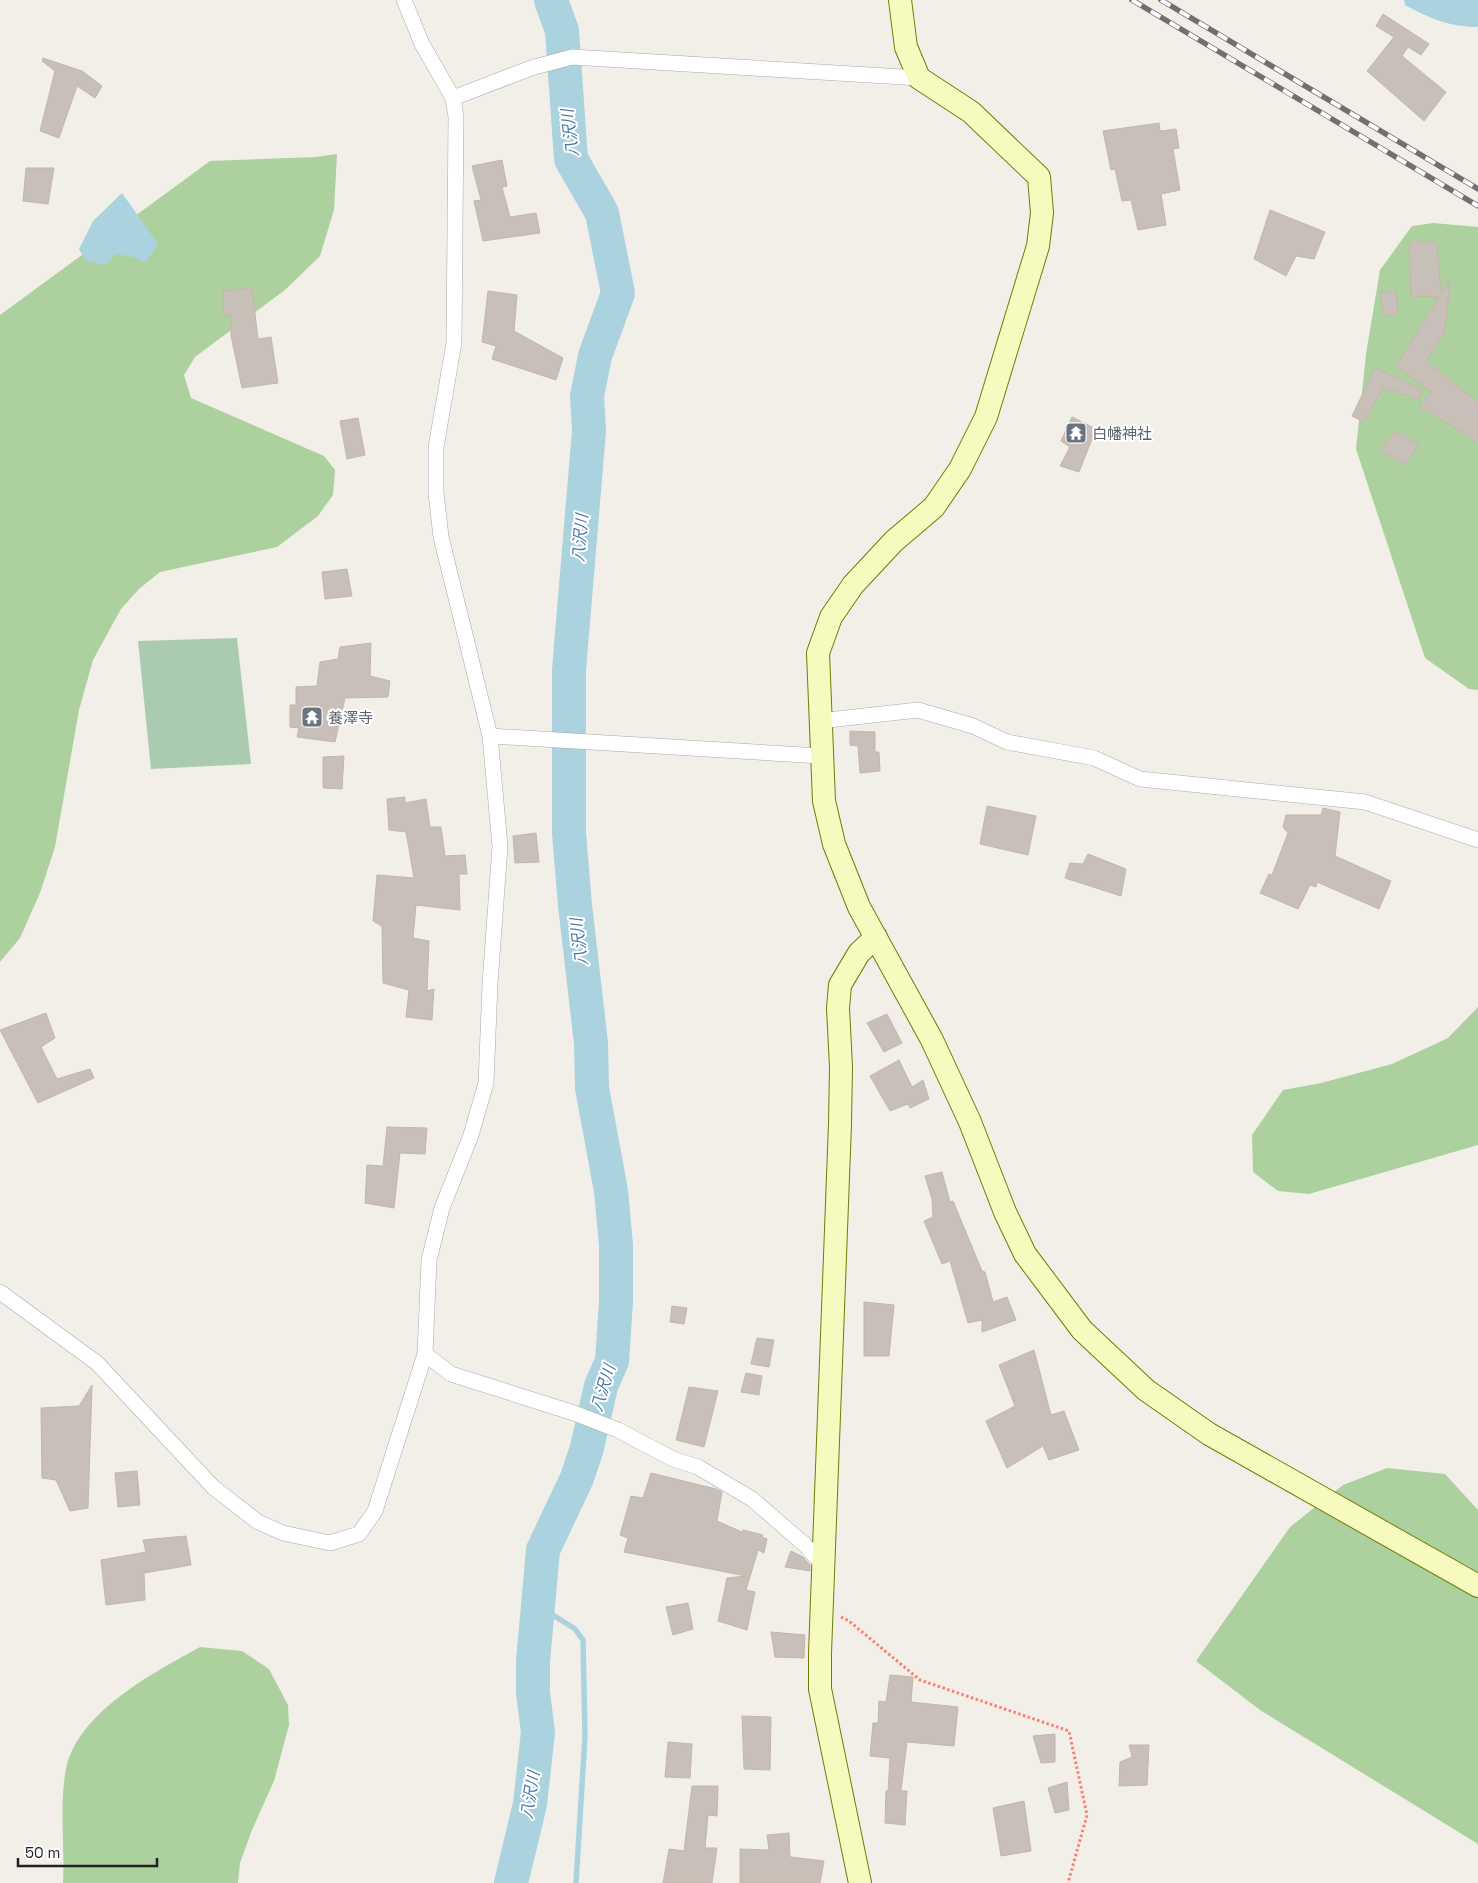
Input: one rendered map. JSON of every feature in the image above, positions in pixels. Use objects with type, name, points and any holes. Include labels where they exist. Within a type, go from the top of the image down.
[{"type":"street","points":[[0,1292],[97,1363],[213,1487],[258,1522],[283,1533],[330,1543],[359,1534],[375,1511],[425,1354],[429,1260],[442,1208],[471,1135],[486,1083],[490,984],[500,846],[490,736],[441,537],[436,493],[436,447],[454,343],[457,184],[456,117],[453,98],[422,44],[404,0]]},
{"type":"street","points":[[900,0],[906,48],[919,78]]},
{"type":"street","points":[[453,98],[531,68],[572,57],[919,78],[971,112],[1039,177],[1042,212],[1038,246],[986,416],[960,469],[934,506],[888,547],[853,585],[830,617],[818,652],[819,721],[824,801],[834,844],[859,907],[932,1040],[970,1122],[1005,1212],[1025,1254],[1082,1330],[1146,1390],[1209,1434],[1478,1586]]},
{"type":"street","points":[[819,721],[918,710],[973,726],[1007,742],[1094,758],[1140,779],[1365,802],[1478,840]]},
{"type":"street","points":[[490,736],[578,743],[821,756]]},
{"type":"street","points":[[860,1883],[820,1689],[840,1134],[840,985],[859,953],[876,937]]},
{"type":"street","points":[[425,1354],[450,1374],[574,1413],[618,1430],[673,1459],[698,1467],[752,1499],[804,1544],[823,1565]]},
{"type":"path","points":[[822,1607],[849,1621],[920,1680],[1068,1731],[1087,1815],[1068,1883]]},
{"type":"green space","points":[[337,154],[334,210],[320,256],[285,290],[195,357],[184,375],[191,398],[324,456],[335,470],[333,495],[318,516],[277,547],[160,572],[139,589],[121,609],[93,660],[79,710],[55,847],[40,893],[20,938],[0,962],[0,315],[210,161],[316,157]]},
{"type":"green space","points":[[1433,223],[1478,227],[1478,690],[1469,689],[1425,658],[1356,449],[1366,354],[1380,270],[1412,226]]},
{"type":"green space","points":[[237,638],[251,764],[151,769],[138,641]]},
{"type":"green space","points":[[1478,1007],[1478,1145],[1309,1194],[1278,1191],[1253,1172],[1252,1135],[1283,1090],[1321,1083],[1392,1064],[1448,1038]]},
{"type":"green space","points":[[1387,1468],[1445,1474],[1478,1510],[1478,1844],[1260,1710],[1196,1661],[1290,1527],[1343,1485]]},
{"type":"green space","points":[[200,1647],[242,1651],[269,1669],[288,1705],[289,1725],[274,1781],[252,1830],[240,1863],[238,1883],[63,1883],[64,1783],[66,1769],[73,1748],[85,1730],[101,1712],[120,1696],[161,1669]]},
{"type":"water","points":[[1404,0],[1478,0],[1478,27],[1468,27],[1440,21],[1405,5]]},
{"type":"water","points":[[122,193],[158,244],[145,263],[134,257],[116,254],[105,265],[85,260],[79,249],[93,221]]},
{"type":"building","points":[[1383,14],[1429,44],[1421,55],[1408,47],[1402,56],[1446,92],[1424,121],[1367,71],[1394,37],[1376,26]]},
{"type":"building","points":[[43,58],[82,71],[102,86],[95,98],[77,86],[59,138],[40,131],[55,71],[42,61]]},
{"type":"building","points":[[1159,123],[1160,131],[1176,129],[1179,148],[1173,149],[1180,190],[1161,194],[1166,225],[1138,230],[1131,200],[1122,201],[1115,169],[1111,170],[1103,131]]},
{"type":"building","points":[[502,160],[507,186],[502,187],[510,217],[536,213],[540,233],[483,241],[474,201],[481,200],[472,166]]},
{"type":"building","points":[[26,168],[54,168],[48,204],[23,201]]},
{"type":"building","points":[[1270,210],[1325,232],[1314,259],[1296,256],[1286,276],[1254,259]]},
{"type":"building","points":[[1409,242],[1437,242],[1441,294],[1450,279],[1445,332],[1426,361],[1478,402],[1478,442],[1419,406],[1431,392],[1396,366],[1439,297],[1411,296]]},
{"type":"building","points":[[252,288],[258,339],[271,337],[278,383],[242,388],[231,336],[231,315],[223,315],[223,291]]},
{"type":"building","points":[[488,291],[517,295],[514,331],[563,358],[556,380],[492,359],[496,346],[482,342]]},
{"type":"building","points":[[1396,291],[1398,314],[1384,316],[1380,292]]},
{"type":"building","points":[[1375,368],[1422,389],[1419,399],[1383,388],[1364,422],[1352,416]]},
{"type":"building","points":[[1072,417],[1096,429],[1079,472],[1060,466],[1070,447],[1061,441]]},
{"type":"building","points":[[358,418],[365,455],[347,459],[340,421]]},
{"type":"building","points":[[1396,431],[1419,444],[1405,465],[1380,450]]},
{"type":"building","points":[[347,569],[352,596],[325,599],[322,572]]},
{"type":"building","points":[[371,643],[370,676],[390,681],[388,697],[345,698],[335,742],[297,737],[299,728],[290,727],[290,705],[296,705],[296,687],[317,686],[320,662],[338,659],[340,647]]},
{"type":"building","points":[[850,731],[875,732],[875,752],[879,752],[880,771],[860,773],[858,746],[850,745]]},
{"type":"building","points":[[344,756],[342,789],[323,788],[323,757]]},
{"type":"building","points":[[405,797],[405,803],[426,799],[430,827],[441,827],[445,856],[465,855],[467,874],[459,874],[460,910],[416,905],[413,938],[429,941],[427,991],[434,989],[432,1020],[406,1017],[409,990],[383,983],[382,926],[373,921],[377,875],[414,878],[406,832],[389,830],[387,799]]},
{"type":"building","points":[[987,806],[1036,816],[1028,855],[980,844]]},
{"type":"building","points":[[1323,808],[1340,812],[1335,856],[1391,881],[1379,909],[1317,882],[1316,887],[1310,885],[1298,909],[1260,893],[1269,874],[1272,875],[1288,833],[1283,827],[1286,815],[1321,815]]},
{"type":"building","points":[[536,833],[539,862],[515,863],[513,836]]},
{"type":"building","points":[[1088,854],[1126,869],[1121,896],[1065,878],[1070,863],[1083,864]]},
{"type":"building","points":[[46,1013],[55,1038],[41,1047],[57,1079],[90,1069],[94,1078],[38,1103],[0,1030]]},
{"type":"building","points":[[887,1014],[902,1043],[884,1052],[867,1023]]},
{"type":"building","points":[[899,1060],[912,1087],[923,1080],[929,1099],[910,1108],[908,1104],[890,1111],[870,1076]]},
{"type":"building","points":[[387,1127],[427,1128],[425,1154],[400,1153],[394,1208],[365,1203],[367,1165],[383,1166]]},
{"type":"building","points":[[942,1172],[950,1202],[953,1201],[982,1271],[985,1272],[993,1302],[1007,1297],[1016,1320],[982,1332],[982,1320],[968,1323],[950,1261],[942,1264],[924,1221],[933,1217],[932,1199],[925,1176]]},
{"type":"building","points":[[864,1302],[894,1305],[889,1356],[864,1356]]},
{"type":"building","points":[[672,1306],[687,1308],[684,1324],[670,1322]]},
{"type":"building","points":[[757,1338],[774,1340],[769,1367],[751,1364]]},
{"type":"building","points":[[1034,1350],[1051,1415],[1064,1411],[1079,1450],[1049,1460],[1043,1446],[1007,1468],[986,1421],[1015,1406],[999,1365]]},
{"type":"building","points":[[746,1373],[762,1376],[759,1395],[741,1392]]},
{"type":"building","points":[[92,1385],[88,1508],[70,1511],[56,1480],[42,1478],[41,1408],[79,1406]]},
{"type":"building","points":[[689,1387],[718,1391],[704,1447],[676,1440]]},
{"type":"building","points":[[137,1471],[140,1505],[118,1507],[115,1473]]},
{"type":"building","points":[[651,1473],[722,1492],[717,1521],[742,1532],[743,1530],[763,1535],[762,1537],[767,1539],[764,1553],[758,1550],[746,1590],[755,1592],[747,1630],[718,1621],[727,1578],[746,1576],[624,1552],[628,1538],[620,1535],[631,1496],[643,1498]]},
{"type":"building","points":[[186,1536],[191,1565],[144,1573],[145,1600],[106,1605],[101,1560],[146,1552],[143,1540]]},
{"type":"building","points":[[791,1551],[803,1557],[810,1565],[810,1571],[785,1567]]},
{"type":"building","points":[[688,1603],[693,1629],[673,1635],[666,1607]]},
{"type":"building","points":[[771,1632],[805,1635],[804,1658],[775,1657]]},
{"type":"building","points":[[890,1675],[913,1677],[911,1702],[958,1707],[954,1746],[907,1742],[901,1791],[907,1791],[905,1825],[885,1823],[890,1758],[870,1756],[873,1723],[878,1723],[879,1701],[886,1702]]},
{"type":"building","points":[[742,1716],[771,1717],[770,1770],[744,1769]]},
{"type":"building","points":[[1055,1734],[1055,1762],[1041,1763],[1033,1736]]},
{"type":"building","points":[[668,1742],[692,1744],[690,1778],[665,1777]]},
{"type":"building","points":[[1129,1745],[1149,1745],[1147,1785],[1119,1786],[1120,1762],[1132,1757]]},
{"type":"building","points":[[1067,1782],[1069,1810],[1055,1813],[1048,1788]]},
{"type":"building","points":[[692,1786],[718,1786],[717,1816],[708,1815],[705,1848],[717,1848],[712,1883],[663,1883],[669,1849],[684,1851]]},
{"type":"building","points":[[1024,1801],[1031,1851],[1001,1856],[993,1808]]},
{"type":"building","points":[[789,1833],[790,1857],[824,1861],[820,1883],[740,1883],[740,1849],[769,1850],[767,1835]]},
{"type":"waterway","name":"八沢川","points":[[511,1883],[530,1804],[538,1732],[533,1693],[533,1661],[543,1550],[577,1478],[587,1448],[601,1386],[612,1361],[616,1301],[616,1245],[611,1191],[592,1088],[591,1043],[575,905],[569,833],[569,670],[589,431],[587,396],[595,356],[618,293],[602,213],[571,159],[562,31],[551,0]]},
{"type":"waterway","points":[[537,1605],[575,1629],[583,1640],[585,1736],[576,1883]]},
{"type":"railway","points":[[1132,0],[1478,206]]},
{"type":"railway","points":[[1161,0],[1478,189]]},
{"type":"place","name":"白幡神社","points":[[1076,433]]},
{"type":"place","name":"養澤寺","points":[[312,717]]}]
